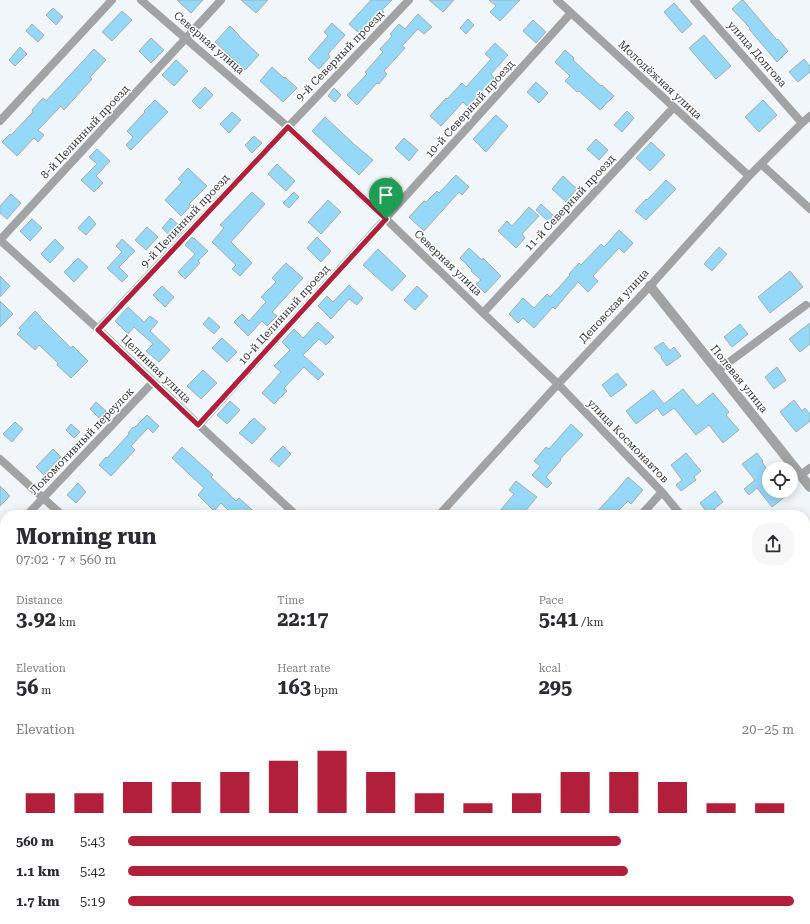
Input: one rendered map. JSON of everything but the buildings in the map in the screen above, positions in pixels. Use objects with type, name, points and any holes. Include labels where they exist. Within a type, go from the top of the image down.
[{"type":"street","points":[[0,120],[112,0]]},
{"type":"street","name":"Северная улица","points":[[141,0],[187,38],[288,127],[558,384]]},
{"type":"street","name":"8-й Целинный проезд","points":[[0,240],[221,0]]},
{"type":"street","name":"9-й Северный проезд","points":[[288,127],[409,0]]},
{"type":"street","name":"Молодёжная улица","points":[[556,0],[749,176]]},
{"type":"street","name":"улица Долгова","points":[[694,0],[802,123]]},
{"type":"street","name":"10-й Северный проезд","points":[[386,219],[571,13]]},
{"type":"street","name":"11-й Северный проезд","points":[[483,313],[674,107]]},
{"type":"street","name":"Деповская улица","points":[[444,510],[749,176],[810,116]]},
{"type":"street","name":"9-й Целинный проезд","points":[[98,330],[288,127]]},
{"type":"street","points":[[761,164],[810,209]]},
{"type":"street","name":"10-й Целинный проезд","points":[[198,425],[386,219]]},
{"type":"street","name":"Целинная улица","points":[[0,240],[291,510]]},
{"type":"street","name":"Полевая улица","points":[[650,286],[810,487]]},
{"type":"street","points":[[717,371],[806,305]]},
{"type":"street","name":"Локомотивный переулок","points":[[32,510],[153,382]]},
{"type":"street","name":"улица Космонавтов","points":[[558,384],[662,492],[677,510]]},
{"type":"street","points":[[0,458],[56,510]]},
{"type":"street","points":[[801,475],[810,468]]},
{"type":"street","points":[[646,510],[662,492]]},
{"type":"route","points":[[288,127],[386,219],[198,425],[98,330],[288,127]]}]
